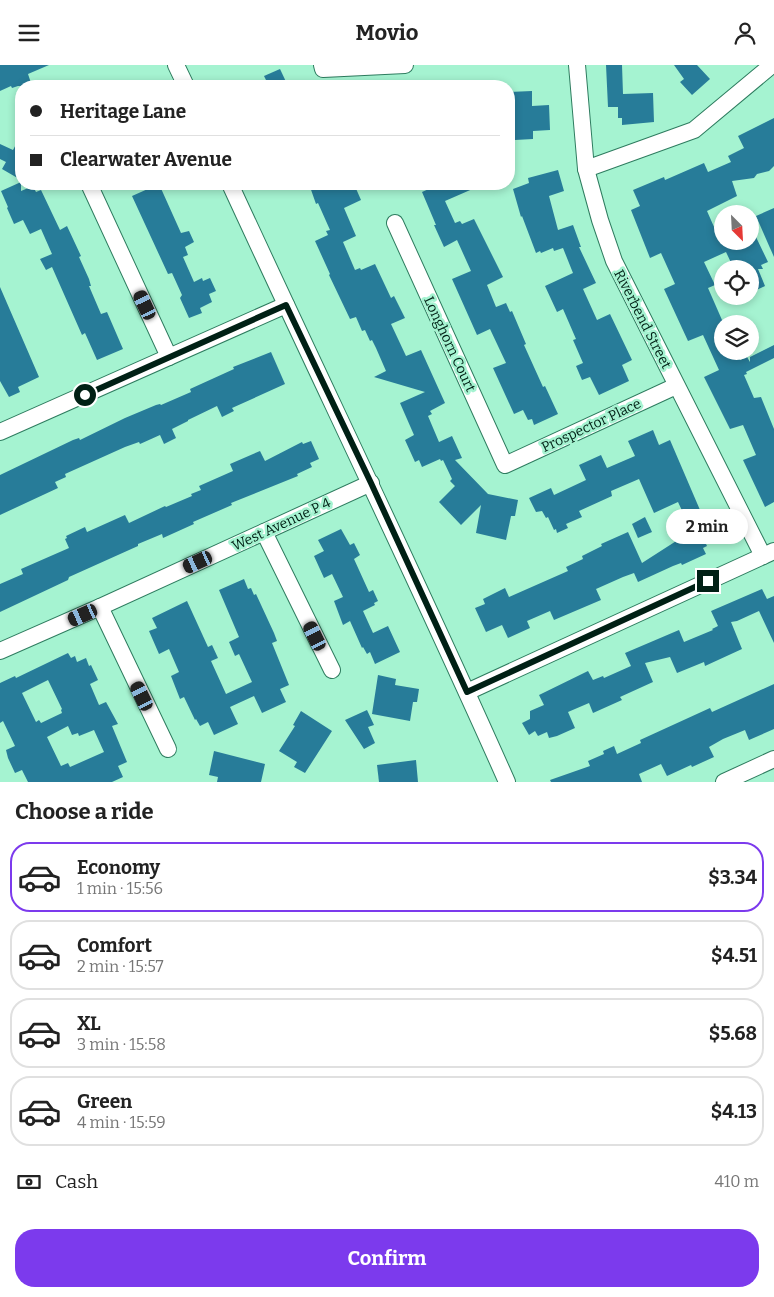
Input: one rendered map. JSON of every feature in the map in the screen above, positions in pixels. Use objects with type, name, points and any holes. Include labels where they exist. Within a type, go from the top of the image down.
[{"type":"street","points":[[176,65],[183,80]]},
{"type":"street","points":[[322,67],[405,65]]},
{"type":"street","name":"Riverbend Street","points":[[577,65],[586,169],[614,261],[676,386],[768,554]]},
{"type":"street","points":[[586,169],[694,130],[772,65]]},
{"type":"street","points":[[92,190],[169,357]]},
{"type":"street","points":[[233,190],[371,483],[507,782]]},
{"type":"street","name":"Longhorn Court","points":[[395,223],[505,465]]},
{"type":"street","points":[[0,432],[286,305]]},
{"type":"street","name":"Prospector Place","points":[[505,465],[676,386]]},
{"type":"street","name":"West Avenue P 4","points":[[0,651],[371,483]]},
{"type":"street","points":[[264,532],[332,670]]},
{"type":"street","points":[[467,692],[768,554]]},
{"type":"street","points":[[100,607],[168,749]]},
{"type":"street","points":[[724,782],[774,759]]},
{"type":"building","points":[[0,65],[49,65],[28,74],[30,80],[15,80],[15,87],[12,88],[11,86],[0,91]]},
{"type":"building","points":[[606,65],[622,65],[623,94],[653,93],[654,122],[622,125],[622,118],[618,118],[618,107],[608,107]]},
{"type":"building","points":[[674,65],[697,65],[710,79],[692,95],[680,82],[684,79]]},
{"type":"building","points":[[280,69],[285,80],[266,80],[264,76]]},
{"type":"building","points":[[532,91],[532,106],[549,105],[550,130],[533,131],[533,139],[515,140],[515,92]]},
{"type":"building","points":[[774,118],[774,166],[769,171],[757,174],[754,178],[732,181],[737,196],[719,205],[714,205],[714,208],[707,211],[714,227],[714,250],[759,250],[759,243],[768,262],[761,265],[763,269],[759,269],[759,260],[730,260],[726,252],[704,262],[714,283],[714,285],[708,288],[720,315],[714,315],[714,359],[703,335],[688,341],[664,289],[675,284],[661,253],[650,258],[631,210],[640,206],[633,190],[664,177],[665,180],[704,163],[708,172],[731,162],[728,156],[744,148],[738,136]]},
{"type":"building","points":[[0,144],[13,150],[15,146],[15,177],[2,169],[6,162],[0,159]]},
{"type":"building","points":[[558,170],[564,191],[549,196],[558,230],[573,225],[581,247],[579,247],[596,283],[583,289],[597,320],[610,314],[632,360],[622,365],[629,381],[599,395],[590,377],[582,380],[576,366],[583,363],[573,340],[576,339],[563,309],[557,312],[545,286],[573,273],[563,248],[554,251],[553,248],[536,253],[521,217],[513,190],[529,183],[528,178]]},
{"type":"building","points":[[15,185],[15,190],[35,190],[36,192],[41,190],[60,230],[67,226],[81,256],[79,257],[89,279],[91,286],[89,286],[101,314],[107,312],[123,349],[97,360],[85,333],[82,335],[52,267],[46,270],[40,259],[52,254],[41,229],[30,234],[23,220],[14,224],[1,191]]},
{"type":"building","points":[[146,190],[162,190],[181,233],[189,231],[194,242],[185,247],[188,255],[183,257],[194,282],[202,278],[203,281],[210,278],[216,291],[209,294],[212,302],[200,308],[202,313],[189,318],[180,298],[182,295],[172,273],[168,274],[132,196]]},
{"type":"building","points":[[311,190],[357,190],[361,200],[344,208],[356,236],[343,242],[355,270],[360,268],[361,270],[375,264],[391,298],[394,296],[405,318],[391,324],[406,356],[421,350],[445,403],[430,411],[432,414],[428,416],[439,442],[452,436],[462,458],[455,460],[488,494],[518,500],[515,516],[511,516],[506,540],[476,533],[481,505],[461,525],[439,502],[455,486],[450,481],[452,479],[443,460],[441,461],[440,459],[422,467],[419,460],[415,462],[405,440],[414,435],[400,403],[425,392],[374,377],[386,371],[372,340],[370,341],[365,330],[362,331],[356,317],[350,319],[329,275],[315,241],[328,235],[326,231],[330,230],[318,203],[316,204]]},
{"type":"building","points":[[426,190],[470,190],[445,201],[455,223],[460,221],[462,224],[474,219],[503,277],[487,285],[496,307],[506,303],[510,312],[512,311],[526,344],[524,345],[543,387],[545,386],[558,414],[534,425],[532,419],[528,420],[523,410],[514,414],[493,368],[506,363],[490,329],[477,335],[452,279],[471,271],[457,240],[444,247],[422,192]]},
{"type":"building","points":[[774,208],[774,257],[759,223],[759,215]]},
{"type":"building","points":[[759,271],[765,286],[759,289]]},
{"type":"building","points":[[0,287],[39,377],[18,387],[20,392],[9,397],[0,381]]},
{"type":"building","points":[[774,345],[774,358],[746,372],[747,374],[744,375],[754,398],[761,397],[774,429],[774,502],[765,507],[743,460],[756,455],[743,425],[730,429],[704,377],[719,370],[714,360],[749,360],[750,362],[750,360],[759,360],[759,352]]},
{"type":"building","points":[[271,352],[285,384],[232,408],[234,411],[222,417],[217,406],[188,420],[172,429],[176,438],[164,444],[160,435],[140,444],[139,442],[125,447],[65,474],[66,477],[55,482],[58,488],[0,515],[0,475],[73,440],[79,438],[80,440],[125,418],[191,392],[190,389],[234,369],[233,367]]},
{"type":"building","points":[[653,430],[659,445],[670,440],[700,510],[685,517],[678,502],[654,513],[639,479],[611,491],[612,496],[579,511],[582,517],[566,524],[568,528],[557,533],[548,517],[546,518],[542,511],[536,512],[529,498],[551,488],[554,495],[586,480],[579,465],[601,455],[607,468],[635,456],[628,441]]},
{"type":"building","points":[[311,441],[319,459],[310,463],[312,467],[297,474],[298,476],[231,503],[232,505],[163,538],[162,534],[138,544],[138,546],[69,577],[68,580],[0,612],[0,584],[23,574],[21,569],[69,548],[65,539],[67,538],[66,536],[85,527],[87,532],[125,515],[129,523],[192,496],[191,494],[201,490],[199,486],[233,471],[230,464],[260,451],[265,461],[302,442],[303,444]]},
{"type":"building","points":[[645,517],[652,532],[638,538],[632,524]]},
{"type":"building","points":[[698,527],[707,546],[703,548],[706,554],[638,582],[634,573],[623,577],[596,589],[601,600],[554,620],[550,611],[527,621],[530,628],[508,638],[502,625],[486,632],[475,608],[485,604],[483,599],[505,588],[509,597],[568,571],[566,567],[583,559],[582,556],[602,546],[601,544],[628,532],[642,563]]},
{"type":"building","points":[[341,529],[350,545],[354,543],[360,555],[354,559],[369,592],[373,590],[378,601],[374,603],[375,605],[363,611],[373,633],[388,626],[400,652],[375,664],[370,652],[367,654],[362,648],[350,621],[343,625],[334,601],[343,597],[332,574],[324,578],[314,556],[324,551],[318,540]]},
{"type":"building","points":[[244,579],[248,589],[251,588],[254,595],[256,594],[277,641],[272,643],[289,685],[280,689],[286,702],[262,713],[254,696],[230,707],[238,724],[214,735],[208,722],[200,726],[184,697],[180,699],[171,676],[179,672],[169,649],[159,654],[149,631],[157,628],[152,618],[187,601],[208,647],[212,645],[218,658],[211,661],[226,694],[252,682],[239,654],[235,656],[229,642],[239,637],[219,590]]},
{"type":"building","points":[[762,589],[767,599],[774,596],[774,643],[759,611],[731,622],[742,649],[705,666],[704,662],[677,673],[670,657],[645,663],[653,682],[620,697],[622,700],[593,713],[589,703],[568,712],[575,728],[557,736],[549,738],[547,732],[538,736],[535,731],[529,735],[522,723],[530,719],[530,711],[544,705],[539,695],[588,671],[593,680],[603,676],[604,678],[631,666],[625,653],[679,630],[684,642],[713,630],[718,626],[711,611]]},
{"type":"building","points":[[68,653],[71,658],[75,656],[77,662],[86,658],[98,680],[90,684],[99,705],[106,702],[118,724],[112,726],[127,762],[118,766],[123,777],[112,782],[28,782],[22,770],[15,773],[6,750],[15,746],[3,721],[0,723],[0,683],[15,676],[16,678]],"holes":[[[48,680],[62,709],[62,713],[41,723],[39,720],[36,722],[22,693]],[[68,726],[72,735],[78,733],[79,736],[94,730],[104,752],[70,767],[68,763],[61,766],[47,737]]]},
{"type":"building","points":[[378,675],[396,679],[395,685],[419,689],[417,702],[413,702],[410,721],[372,714]]},
{"type":"building","points":[[774,684],[774,729],[749,740],[745,730],[723,739],[709,747],[714,757],[692,767],[691,765],[667,776],[661,764],[639,774],[642,782],[551,782],[550,780],[590,766],[588,761],[604,754],[603,751],[614,746],[617,754],[641,743],[640,740],[710,708],[712,712]]},
{"type":"building","points":[[367,710],[374,725],[368,727],[375,743],[364,749],[345,720]]},
{"type":"building","points":[[301,711],[332,731],[305,773],[294,767],[297,762],[279,751],[295,726],[293,725]]},
{"type":"building","points":[[214,751],[265,764],[261,782],[217,782],[218,777],[209,775]]},
{"type":"building","points":[[416,760],[418,782],[379,782],[377,765]]},
{"type":"route","points":[[85,395],[286,305],[371,483],[467,692],[708,581]]}]
